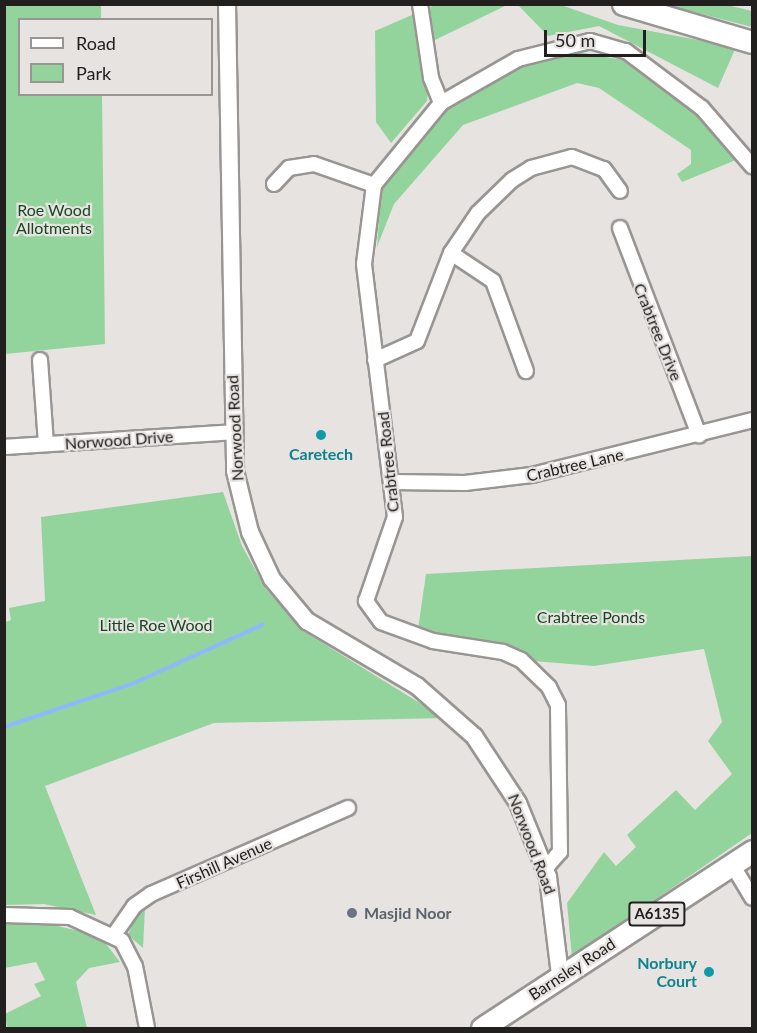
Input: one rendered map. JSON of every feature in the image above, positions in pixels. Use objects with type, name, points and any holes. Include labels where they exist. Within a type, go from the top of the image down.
[{"type":"main road","points":[[623,4],[753,42]]},
{"type":"main road","name":"Barnsley Road","points":[[482,1029],[560,975],[733,866],[753,851]]},
{"type":"street","name":"Norwood Road","points":[[227,4],[234,432],[240,503],[287,602],[326,634],[417,686],[474,736],[513,794],[545,869],[557,915],[560,975]]},
{"type":"street","points":[[420,4],[431,78],[441,103]]},
{"type":"street","points":[[274,184],[289,168],[314,164],[374,185],[441,103],[518,59],[590,41],[626,51],[702,108],[753,166]]},
{"type":"street","points":[[375,360],[417,341],[451,253],[495,195],[531,168],[572,157],[591,161],[604,169],[620,191]]},
{"type":"street","name":"Crabtree Road","points":[[374,185],[364,264],[393,482],[395,517],[367,588],[370,613],[381,622],[433,641],[521,660],[549,687],[558,705],[560,852],[545,869]]},
{"type":"street","name":"Crabtree Drive","points":[[620,228],[699,435]]},
{"type":"street","points":[[451,253],[493,281],[526,371]]},
{"type":"street","points":[[40,360],[46,444]]},
{"type":"street","name":"Crabtree Lane","points":[[393,482],[499,481],[699,435],[753,420]]},
{"type":"street","name":"Norwood Drive","points":[[4,447],[234,432]]},
{"type":"street","name":"Firshill Avenue","points":[[114,935],[134,906],[151,894],[348,808]]},
{"type":"street","points":[[733,866],[753,898]]},
{"type":"street","points":[[4,915],[70,917],[114,935],[135,966],[147,1029]]},
{"type":"green space","name":"Roe Wood Allotments","points":[[5,4],[101,5],[101,18],[18,18],[18,96],[102,96],[105,344],[5,354]]},
{"type":"green space","points":[[435,5],[507,5],[433,41],[427,101],[391,143],[376,122],[375,31]]},
{"type":"green space","points":[[518,5],[561,5],[618,25],[736,47],[718,88],[599,26],[548,36]]},
{"type":"green space","points":[[667,5],[727,5],[752,11],[752,27]]},
{"type":"green space","points":[[573,51],[622,60],[718,129],[741,158],[682,182],[677,174],[691,164],[691,150],[599,88],[577,83],[463,125],[394,204],[377,247],[381,192],[445,107],[500,75]]},
{"type":"green space","name":"Little Roe Wood","points":[[223,492],[242,546],[266,589],[303,631],[444,718],[214,723],[45,786],[96,915],[44,904],[5,905],[5,622],[11,620],[9,608],[45,601],[41,517]]},
{"type":"green space","name":"Crabtree Ponds","points":[[752,556],[752,833],[572,957],[567,903],[604,852],[616,866],[636,847],[627,835],[676,790],[695,810],[732,774],[708,741],[722,722],[704,649],[594,666],[521,660],[453,645],[418,629],[426,574]]},
{"type":"green space","points":[[145,908],[143,948],[128,935],[138,909]]},
{"type":"green space","points":[[32,920],[100,936],[120,962],[89,968],[76,982],[87,1028],[7,1028],[5,1014],[41,996],[34,984],[45,980],[36,962],[5,968],[5,924]]},
{"type":"waterway","points":[[4,727],[132,684],[262,625]]},
{"type":"place","name":"Caretech","points":[[321,435]]},
{"type":"place","name":"Masjid Noor","points":[[352,913]]},
{"type":"place","name":"Norbury Court","points":[[709,972]]}]
